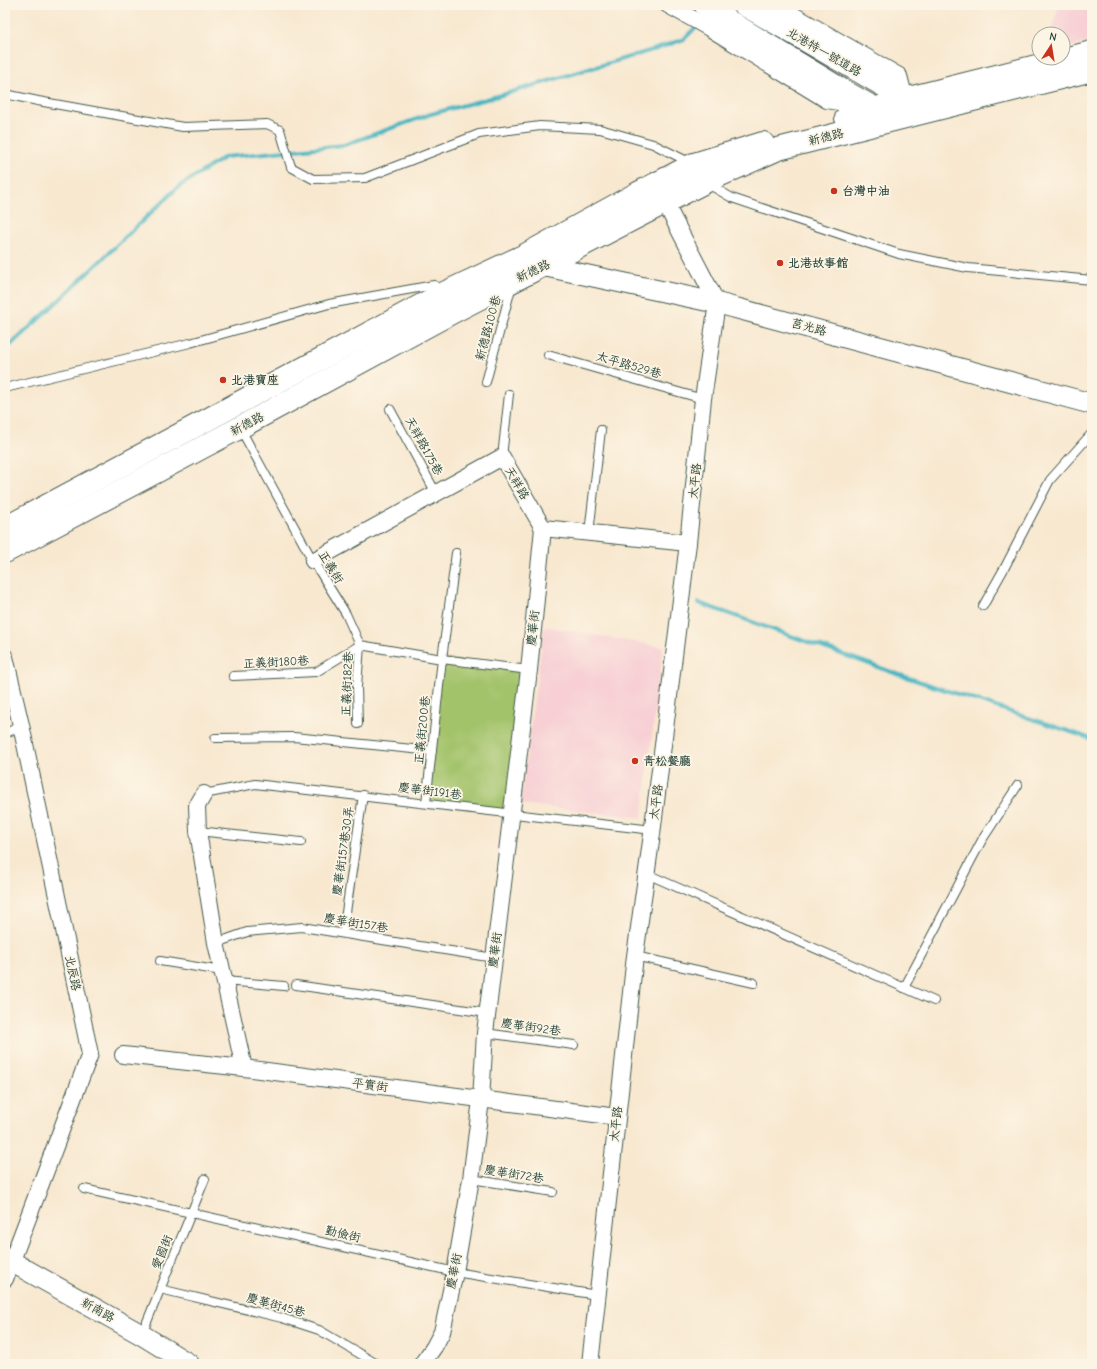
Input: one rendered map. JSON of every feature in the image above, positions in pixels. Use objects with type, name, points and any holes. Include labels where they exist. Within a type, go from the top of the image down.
[{"type":"main road","name":"新德路","points":[[880,115],[905,99],[1092,52]]},
{"type":"main road","name":"新德路","points":[[5,552],[239,428],[525,255],[700,173],[880,115],[1092,70]]},
{"type":"main road","name":"新德路","points":[[5,528],[449,302],[513,281],[544,266],[660,193]]},
{"type":"street","name":"北港特一號道路","points":[[704,5],[718,24],[844,90],[880,115]]},
{"type":"street","name":"北港特一號道路","points":[[743,5],[905,99]]},
{"type":"street","name":"北港特一號道路","points":[[776,5],[899,76],[905,99]]},
{"type":"street","points":[[674,8],[718,24]]},
{"type":"street","points":[[660,193],[718,303]]},
{"type":"street","name":"莒光路","points":[[525,255],[544,266],[718,303],[1092,404]]},
{"type":"street","name":"太平路","points":[[590,1364],[635,956],[653,830],[704,399],[718,303]]},
{"type":"street","name":"天祥路","points":[[313,561],[502,457],[543,528]]},
{"type":"street","points":[[543,528],[688,543]]},
{"type":"street","name":"慶華街","points":[[422,1364],[442,1332],[455,1272],[471,1179],[481,1100],[487,1013],[529,670],[543,528]]},
{"type":"street","name":"北辰路","points":[[5,656],[7,677],[21,725],[90,1054],[7,1266]]},
{"type":"street","points":[[204,794],[197,806],[198,831],[216,943],[244,1068]]},
{"type":"street","name":"平實街","points":[[123,1055],[244,1068],[617,1117]]},
{"type":"street","name":"新南路","points":[[7,1266],[142,1335],[189,1364]]},
{"type":"lane","points":[[5,94],[183,127],[267,124],[280,130],[292,167],[314,179],[365,178],[479,134],[540,126],[600,129],[653,144],[700,173],[732,198],[899,254],[968,268],[1092,280]]},
{"type":"lane","name":"新德路100巷","points":[[486,382],[513,281]]},
{"type":"lane","points":[[5,388],[190,343],[329,304],[434,285],[449,302]]},
{"type":"lane","name":"太平路529巷","points":[[548,355],[704,399]]},
{"type":"lane","points":[[502,457],[509,394]]},
{"type":"lane","name":"天祥路175巷","points":[[390,409],[436,493]]},
{"type":"lane","name":"正義街","points":[[239,428],[313,561],[346,614],[360,645]]},
{"type":"lane","points":[[589,533],[601,430]]},
{"type":"lane","points":[[983,606],[1050,480],[1092,433]]},
{"type":"lane","points":[[442,659],[456,553]]},
{"type":"lane","points":[[360,645],[442,659],[529,670]]},
{"type":"lane","name":"正義街180巷","points":[[232,676],[316,672],[360,645]]},
{"type":"lane","name":"正義街182巷","points":[[358,724],[357,688],[360,645]]},
{"type":"lane","name":"正義街200巷","points":[[426,803],[442,659]]},
{"type":"lane","points":[[5,734],[21,725]]},
{"type":"lane","points":[[215,738],[294,737],[432,751]]},
{"type":"lane","name":"慶華街191巷","points":[[204,794],[255,784],[363,795],[653,830]]},
{"type":"lane","points":[[904,988],[982,840],[1018,785]]},
{"type":"lane","name":"慶華街157巷30弄","points":[[344,933],[363,795]]},
{"type":"lane","points":[[198,831],[301,842]]},
{"type":"lane","points":[[647,874],[934,1001]]},
{"type":"lane","name":"慶華街157巷","points":[[216,943],[248,932],[302,927],[494,958]]},
{"type":"lane","points":[[635,956],[754,983]]},
{"type":"lane","points":[[160,961],[223,976],[284,986]]},
{"type":"lane","points":[[296,985],[487,1013]]},
{"type":"lane","name":"慶華街92巷","points":[[485,1033],[574,1045]]},
{"type":"lane","name":"愛國街","points":[[142,1335],[205,1179]]},
{"type":"lane","name":"慶華街72巷","points":[[471,1179],[553,1192]]},
{"type":"lane","name":"勤儉街","points":[[84,1189],[455,1272],[597,1295]]},
{"type":"lane","name":"慶華街45巷","points":[[160,1289],[282,1318],[319,1330],[378,1364]]},
{"type":"shaded area","points":[[1059,5],[1092,5],[1092,41],[1071,47],[1071,26],[1052,26]]},
{"type":"shaded area","points":[[544,626],[663,647],[642,818],[520,804]]},
{"type":"green space","points":[[442,659],[529,670],[511,813],[426,803]]},
{"type":"waterway","points":[[5,350],[177,188],[225,157],[344,145],[431,114],[505,94],[656,49],[684,39],[697,26]]},
{"type":"waterway","points":[[699,603],[900,675],[1092,739]]},
{"type":"place","name":"台灣中油","points":[[834,191]]},
{"type":"place","name":"北港故事館","points":[[780,263]]},
{"type":"place","name":"北港寶座","points":[[223,380]]},
{"type":"place","name":"青松餐廳","points":[[635,761]]}]
